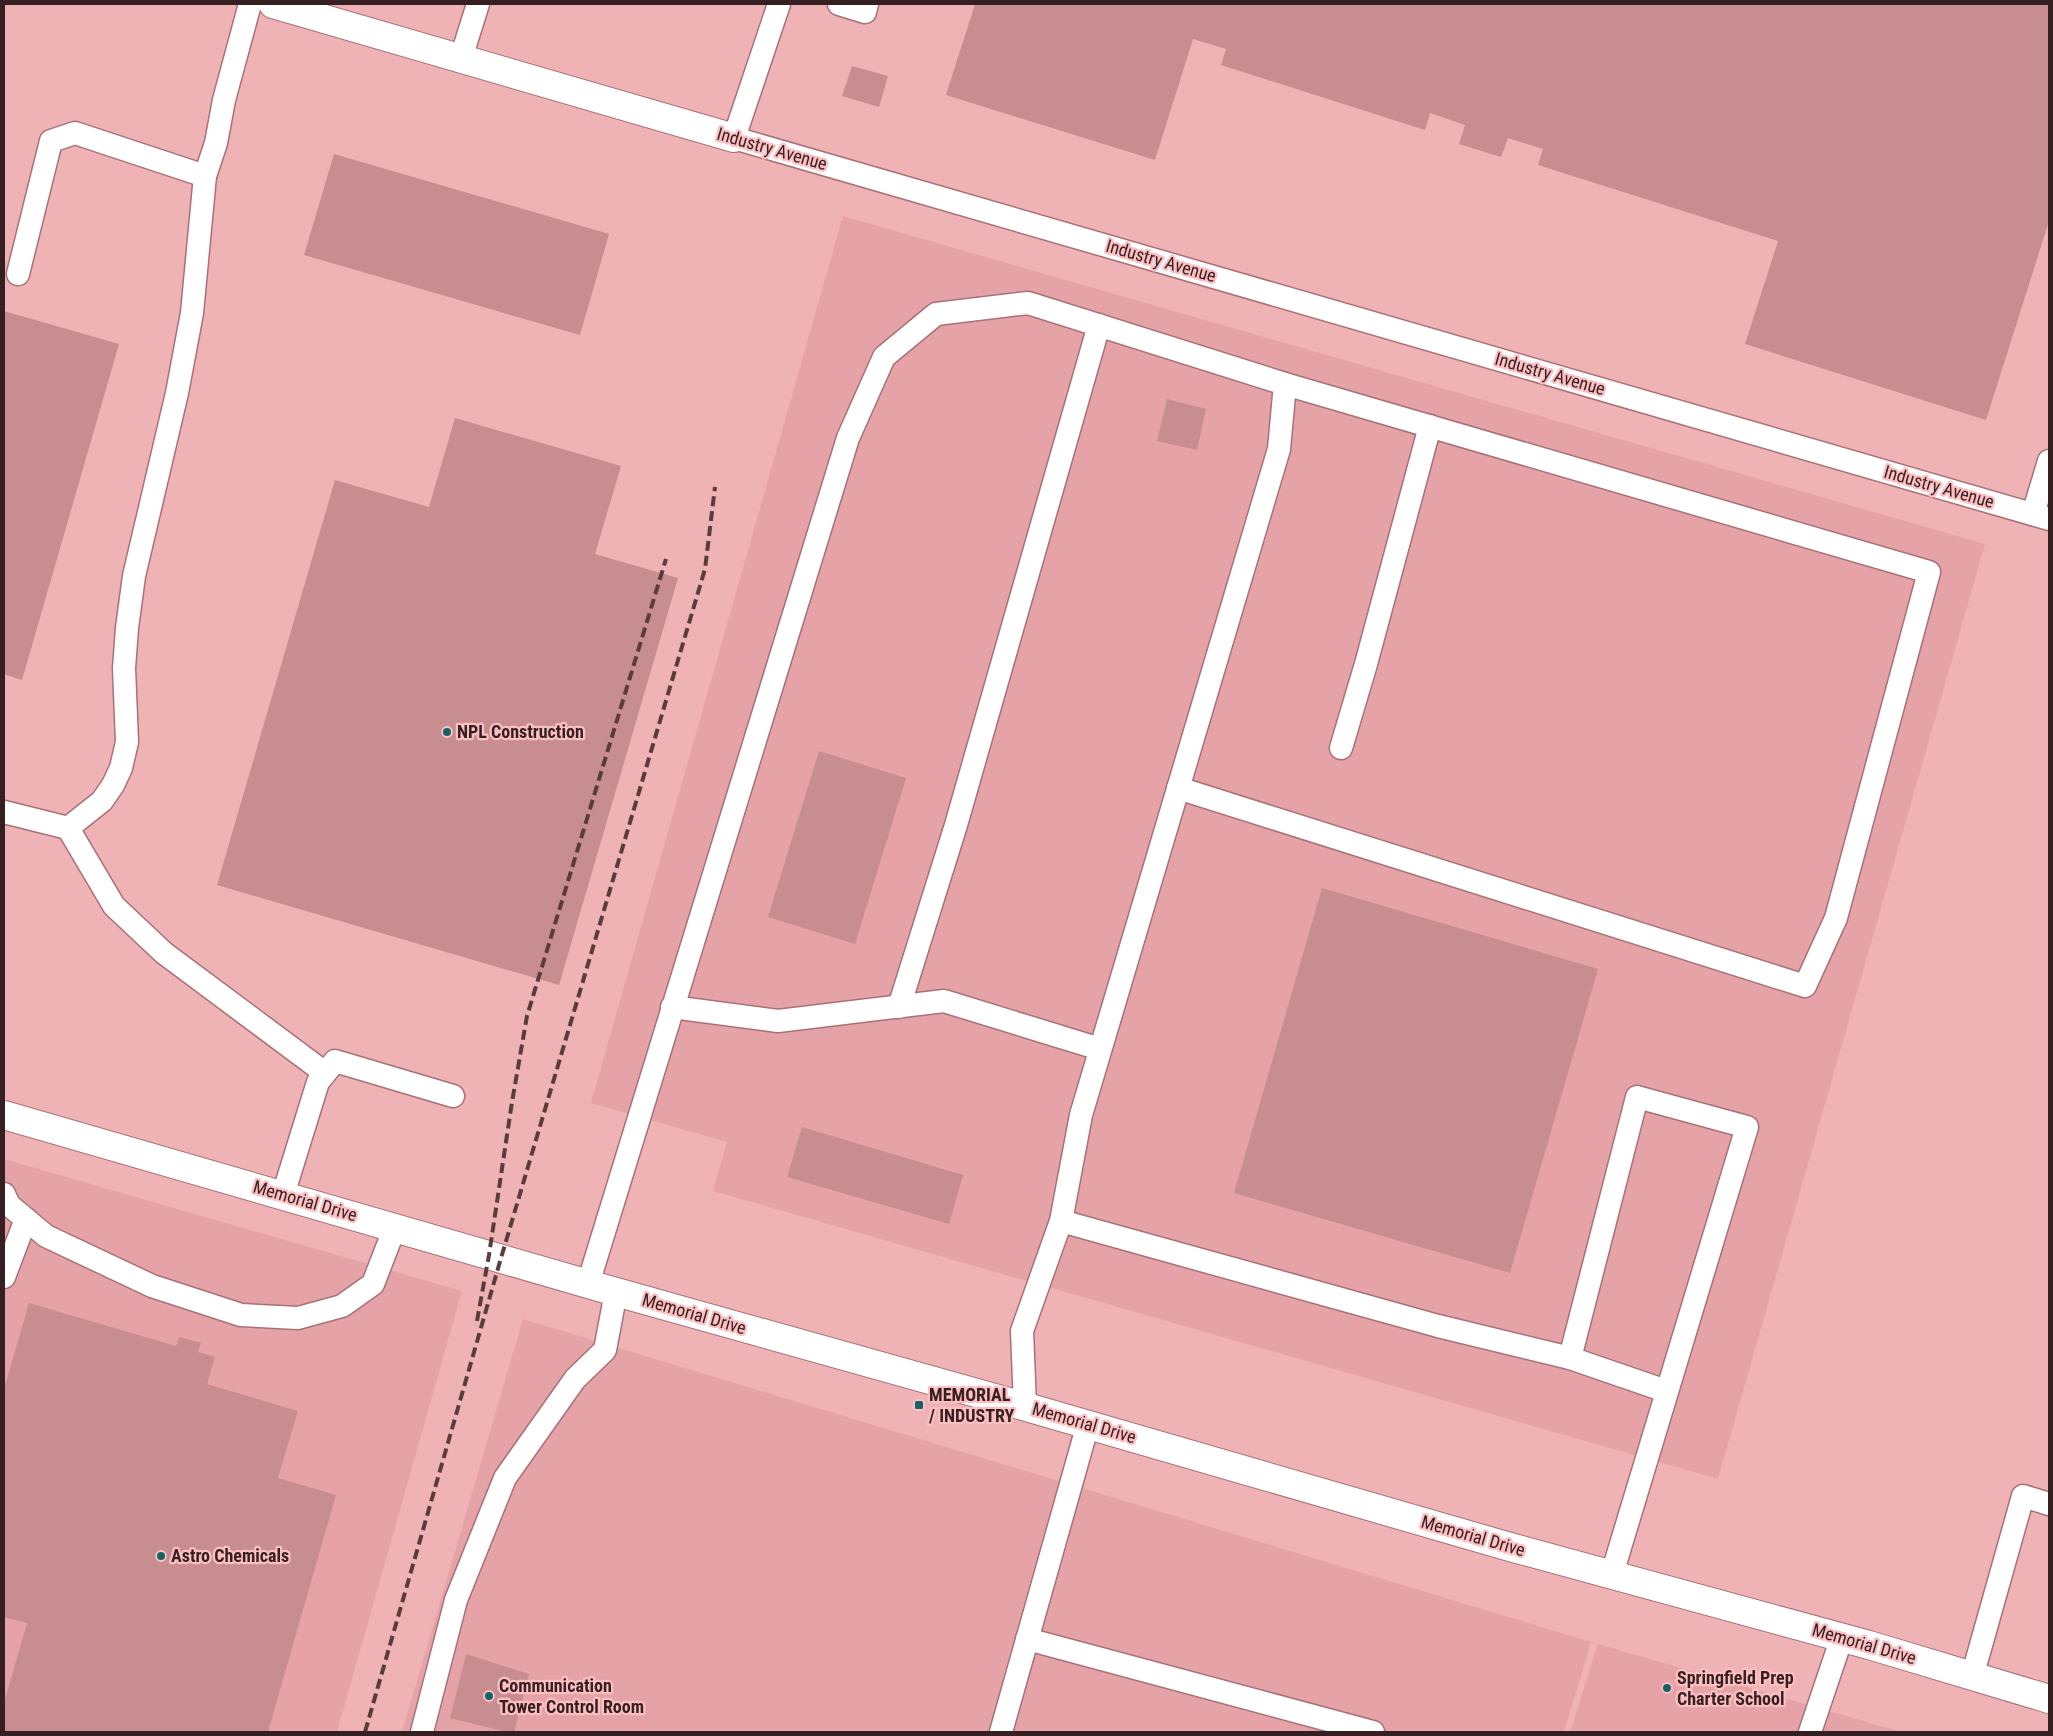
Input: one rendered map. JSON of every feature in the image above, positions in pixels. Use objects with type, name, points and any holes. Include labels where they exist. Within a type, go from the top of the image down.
[{"type":"street","name":"Industry Avenue","points":[[273,4],[734,138]]},
{"type":"street","name":"Memorial Drive","points":[[4,1115],[616,1292],[1088,1424],[1500,1544],[1842,1637],[2049,1699]]},
{"type":"lane","points":[[68,828],[102,801],[113,785],[121,768],[127,742],[124,668],[134,576],[176,393],[192,313],[205,176],[216,143],[224,100],[250,4]]},
{"type":"lane","points":[[461,58],[478,4]]},
{"type":"lane","points":[[734,138],[779,4]]},
{"type":"lane","points":[[838,4],[865,12],[867,4]]},
{"type":"lane","points":[[18,274],[51,141],[75,133],[205,176]]},
{"type":"lane","name":"Industry Avenue","points":[[734,138],[2041,517]]},
{"type":"lane","points":[[588,1284],[848,438],[884,357],[936,314],[1028,303],[1285,384],[1929,572],[1836,918],[1804,986],[1178,788]]},
{"type":"lane","points":[[899,1007],[956,825],[1099,325]]},
{"type":"lane","points":[[1025,1406],[1022,1331],[1061,1221],[1081,1115],[1278,449],[1285,384]]},
{"type":"lane","points":[[1341,748],[1366,664],[1430,426]]},
{"type":"lane","points":[[2041,517],[2049,461]]},
{"type":"lane","points":[[4,812],[68,828],[114,906],[164,953],[325,1073]]},
{"type":"lane","points":[[672,1007],[778,1021],[944,1001],[1100,1049]]},
{"type":"lane","points":[[283,1195],[318,1082],[335,1061],[453,1096]]},
{"type":"lane","points":[[1570,1358],[1637,1097],[1747,1128],[1612,1574]]},
{"type":"lane","points":[[4,1194],[9,1205],[46,1236],[152,1286],[241,1315],[298,1318],[342,1306],[373,1284],[395,1227]]},
{"type":"lane","points":[[4,1277],[26,1219]]},
{"type":"lane","points":[[1061,1221],[1438,1326],[1570,1358],[1666,1391]]},
{"type":"lane","points":[[422,1732],[456,1600],[505,1478],[575,1379],[605,1350],[616,1292]]},
{"type":"lane","points":[[1001,1732],[1088,1424]]},
{"type":"lane","points":[[1972,1677],[2023,1496],[2049,1504]]},
{"type":"lane","points":[[1810,1732],[1842,1637]]},
{"type":"lane","points":[[1027,1639],[1372,1732]]},
{"type":"shaded area","points":[[843,216],[1985,544],[1718,1479],[713,1191],[727,1142],[591,1103]]},
{"type":"shaded area","points":[[4,1159],[462,1291],[337,1732],[4,1732]]},
{"type":"shaded area","points":[[523,1319],[1591,1642],[1564,1732],[402,1732]]},
{"type":"shaded area","name":"Springfield Prep Charter School","points":[[1598,1644],[1901,1732],[1570,1732]]},
{"type":"building","points":[[975,4],[2049,4],[2049,221],[1986,420],[1745,344],[1778,241],[1538,165],[1543,149],[1508,138],[1501,157],[1459,144],[1465,125],[1430,113],[1425,130],[1221,65],[1226,49],[1193,39],[1155,160],[946,95]]},
{"type":"building","points":[[852,66],[888,76],[879,107],[842,96]]},
{"type":"building","points":[[334,154],[609,234],[580,335],[304,255]]},
{"type":"building","points":[[4,311],[119,344],[22,680],[4,674]]},
{"type":"building","points":[[1167,399],[1206,409],[1197,450],[1157,441]]},
{"type":"building","name":"NPL Construction","points":[[455,418],[621,466],[595,554],[678,578],[559,985],[217,885],[335,480],[429,507]]},
{"type":"building","points":[[819,751],[906,778],[855,944],[768,917]]},
{"type":"building","points":[[1322,888],[1598,969],[1510,1273],[1234,1193]]},
{"type":"building","points":[[802,1127],[963,1175],[949,1224],[787,1177]]},
{"type":"building","name":"Astro Chemicals","points":[[29,1303],[176,1346],[179,1337],[201,1343],[198,1352],[215,1357],[207,1384],[298,1411],[278,1478],[336,1495],[268,1732],[4,1732],[4,1703],[27,1623],[4,1617],[4,1389]]},
{"type":"building","name":"Communication Tower Control Room","points":[[466,1654],[529,1674],[514,1732],[450,1718]]},
{"type":"railway","points":[[365,1732],[501,1258],[705,569],[715,487]]},
{"type":"railway","points":[[477,1321],[527,1016],[666,559]]},
{"type":"place","name":"NPL Construction","points":[[447,732]]},
{"type":"place","name":"MEMORIAL / INDUSTRY","points":[[919,1405]]},
{"type":"place","name":"Astro Chemicals","points":[[161,1556]]},
{"type":"place","name":"Springfield Prep Charter School","points":[[1667,1688]]},
{"type":"place","name":"Communication Tower Control Room","points":[[489,1696]]}]
